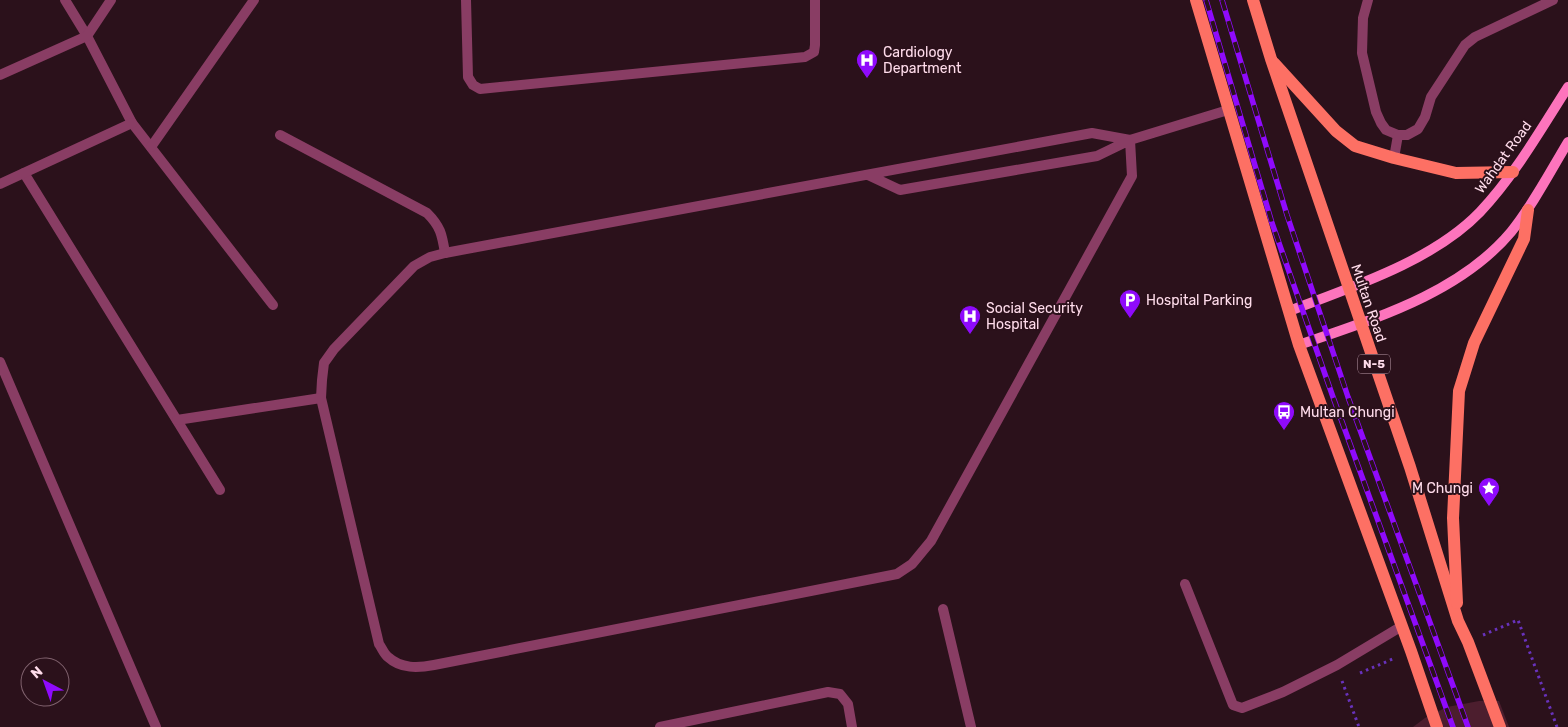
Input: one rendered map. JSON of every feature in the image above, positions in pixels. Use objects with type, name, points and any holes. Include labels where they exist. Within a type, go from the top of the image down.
[{"type":"main road","points":[[1196,0],[1299,345],[1437,727]]},
{"type":"main road","name":"Multan Road","points":[[1253,0],[1271,59],[1410,467],[1458,621],[1468,642],[1500,727]]},
{"type":"main road","points":[[1271,59],[1336,131],[1355,146],[1394,158],[1456,173],[1513,172]]},
{"type":"main road","name":"Wahdat Road","points":[[1289,311],[1417,258],[1456,233],[1480,212],[1513,172],[1568,87]]},
{"type":"main road","points":[[1299,345],[1410,304],[1468,272],[1494,250],[1528,210],[1568,142]]},
{"type":"main road","points":[[1458,621],[1453,518],[1459,391],[1474,343],[1524,239],[1528,210]]},
{"type":"street","points":[[64,0],[87,36],[132,123],[273,305]]},
{"type":"street","points":[[0,75],[87,36],[111,0]]},
{"type":"street","points":[[151,147],[254,0]]},
{"type":"street","points":[[466,0],[468,76],[473,85],[480,89],[805,57],[814,52],[814,0]]},
{"type":"street","points":[[1368,0],[1363,18],[1362,53],[1378,117],[1386,130],[1398,136],[1407,135],[1418,129],[1422,124],[1431,97],[1464,45],[1553,0]]},
{"type":"street","points":[[868,175],[900,190],[1097,156],[1130,140],[1228,110]]},
{"type":"street","points":[[0,184],[132,123]]},
{"type":"street","points":[[1092,133],[1130,140],[1132,176],[931,541],[912,564],[897,574],[418,668],[402,665],[388,657],[379,644],[321,398],[322,380],[324,363],[334,349],[414,266],[430,257],[445,253],[1092,133]]},
{"type":"street","points":[[280,135],[427,214],[435,221],[441,232],[445,253]]},
{"type":"street","points":[[1394,158],[1398,136]]},
{"type":"street","points":[[24,173],[220,490]]},
{"type":"street","points":[[0,362],[156,727]]},
{"type":"street","points":[[177,420],[321,398]]},
{"type":"street","points":[[1185,584],[1233,705],[1242,708],[1291,688],[1337,665],[1402,626]]},
{"type":"street","points":[[943,609],[971,727]]},
{"type":"street","points":[[660,727],[828,692],[840,694],[848,704],[852,727]]},
{"type":"path","points":[[1468,642],[1518,620],[1557,727]]},
{"type":"path","points":[[1359,673],[1411,651]]},
{"type":"path","points":[[1342,681],[1359,727]]},
{"type":"building","points":[[1479,701],[1499,701],[1509,727],[1413,727],[1425,718],[1447,707]]},
{"type":"railway","points":[[1206,0],[1272,223],[1453,727]]},
{"type":"railway","points":[[1222,0],[1287,215],[1348,397],[1468,727]]},
{"type":"place","name":"Cardiology Department","points":[[867,79]]},
{"type":"place","name":"Hospital Parking","points":[[1130,319]]},
{"type":"place","name":"Social Security Hospital","points":[[970,335]]},
{"type":"place","name":"Multan Chungi","points":[[1284,431]]},
{"type":"place","name":"M Chungi","points":[[1489,507]]}]
